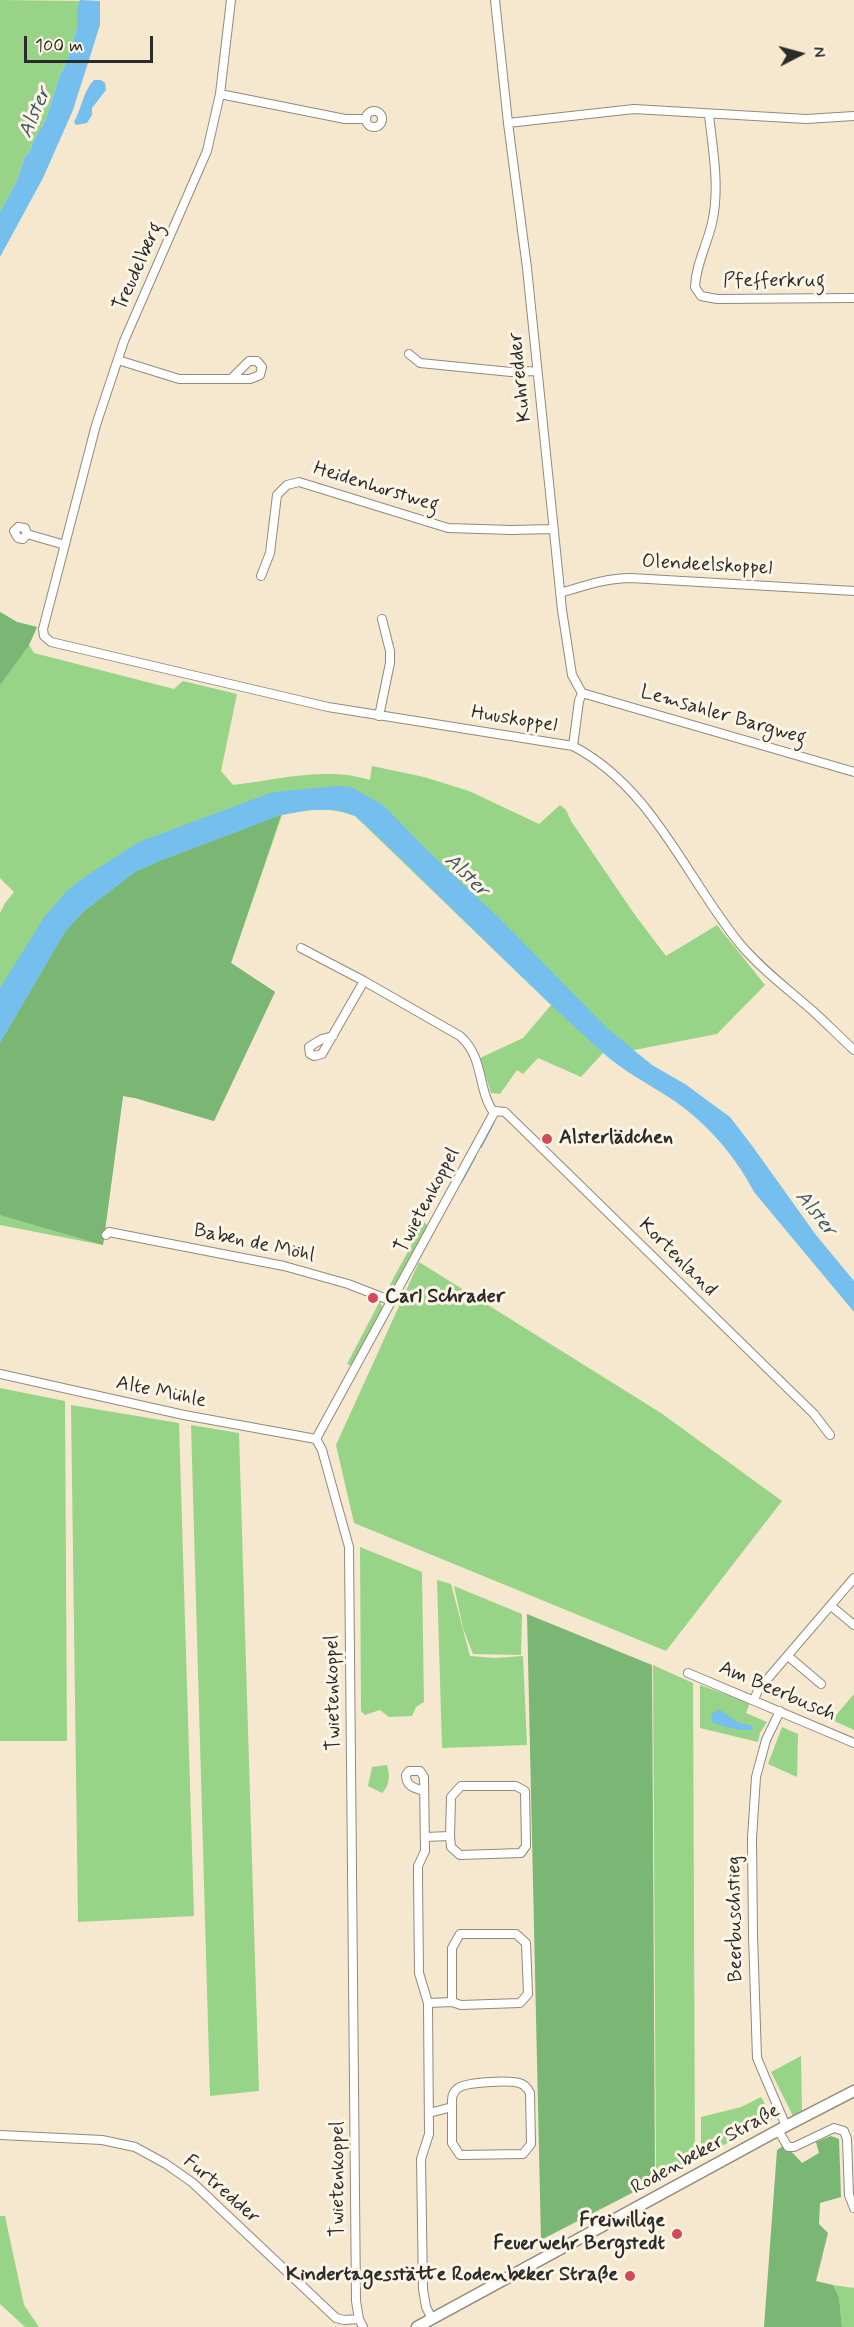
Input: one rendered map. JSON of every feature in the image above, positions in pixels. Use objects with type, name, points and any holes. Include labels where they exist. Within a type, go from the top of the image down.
[{"type":"street","name":"Treudelberg","points":[[44,636],[43,629],[96,425],[135,315],[159,265],[207,151],[220,94],[231,0]]},
{"type":"street","name":"Kuhredder","points":[[495,0],[560,594],[572,675],[582,693]]},
{"type":"street","points":[[220,94],[345,119],[366,119]]},
{"type":"street","points":[[508,123],[634,109],[806,119],[854,116]]},
{"type":"street","name":"Pfefferkrug","points":[[710,115],[716,190],[712,224],[696,268],[695,287],[701,296],[717,299],[854,298]]},
{"type":"street","points":[[410,354],[420,363],[511,372],[536,371]]},
{"type":"street","points":[[118,360],[179,379],[232,378]]},
{"type":"street","name":"Heidenhorstweg","points":[[261,576],[270,553],[277,495],[287,484],[299,482],[448,528],[553,529]]},
{"type":"street","points":[[27,534],[65,545]]},
{"type":"street","name":"Olendeelskoppel","points":[[560,594],[594,582],[614,578],[854,591]]},
{"type":"street","points":[[379,716],[390,663],[390,651],[382,619]]},
{"type":"street","name":"Huuskoppel","points":[[44,636],[51,642],[303,702],[573,746],[597,761],[646,809],[730,929],[754,959],[854,1050]]},
{"type":"street","points":[[573,746],[582,693]]},
{"type":"street","name":"Lemsahler Bargweg","points":[[582,693],[854,772]]},
{"type":"street","points":[[301,948],[460,1035],[474,1053],[489,1104],[496,1111]]},
{"type":"street","points":[[333,1036],[364,981]]},
{"type":"street","name":"Twietenkoppel","points":[[361,2323],[356,2301],[349,1547],[322,1450],[316,1439],[496,1111]]},
{"type":"street","name":"Kortenland","points":[[496,1111],[505,1112],[814,1414],[830,1436]]},
{"type":"street","name":"Baben de Möhl","points":[[106,1235],[109,1232],[284,1266],[337,1281],[392,1301]]},
{"type":"street","name":"Alte Mühle","points":[[0,1374],[184,1415],[316,1439]]},
{"type":"street","points":[[754,1700],[758,1690],[854,1578]]},
{"type":"street","points":[[831,1606],[854,1625]]},
{"type":"street","points":[[788,1656],[821,1684]]},
{"type":"street","name":"Am Beerbusch","points":[[688,1673],[854,1743]]},
{"type":"street","name":"Beerbuschstieg","points":[[780,1711],[766,1740],[756,1778],[752,1838],[757,2058],[782,2128]]},
{"type":"street","points":[[461,1786],[516,1786],[525,1791],[526,1846],[521,1853],[460,1855],[451,1847],[450,1836],[451,1797],[461,1786]]},
{"type":"street","points":[[424,1791],[425,1851],[418,1866],[419,1962],[421,1982],[428,2003],[429,2134],[420,2159],[423,2289],[426,2307],[432,2319]]},
{"type":"street","points":[[425,1837],[450,1836]]},
{"type":"street","points":[[428,2003],[452,2002],[461,2005],[520,2003],[528,1994],[526,1943],[516,1934],[460,1934],[452,1948],[452,2002]]},
{"type":"street","points":[[519,2083],[530,2093],[531,2144],[523,2154],[460,2155],[452,2143],[452,2107],[452,2095],[458,2087],[466,2084],[519,2083]]},
{"type":"street","name":"Rodenbeker Straße","points":[[417,2327],[854,2091]]},
{"type":"street","points":[[429,2113],[452,2107]]},
{"type":"street","points":[[782,2128],[784,2142],[788,2147],[794,2147],[834,2128],[844,2131],[847,2139],[849,2197],[854,2208]]},
{"type":"street","name":"Furtredder","points":[[0,2135],[102,2140],[135,2147],[166,2164],[193,2183],[336,2318],[361,2323]]},
{"type":"green space","points":[[0,0],[80,1],[77,8],[77,28],[46,119],[30,152],[25,156],[17,181],[0,212]]},
{"type":"green space","points":[[0,612],[17,622],[37,627],[29,645],[34,653],[174,689],[183,681],[237,694],[221,771],[233,785],[319,774],[354,776],[370,780],[372,766],[424,777],[469,791],[539,824],[560,805],[566,810],[571,821],[635,915],[666,956],[717,925],[765,985],[717,1034],[634,1050],[603,1053],[581,1077],[538,1058],[523,1074],[517,1070],[500,1094],[491,1093],[480,1058],[523,1038],[551,1005],[355,816],[327,810],[310,810],[282,815],[231,963],[275,992],[214,1121],[123,1096],[103,1245],[0,1225],[0,913],[14,892],[0,878]]},
{"type":"green space","points":[[0,612],[17,622],[37,627],[29,645],[0,685]]},
{"type":"green space","points":[[281,815],[231,963],[275,992],[214,1121],[123,1096],[103,1245],[0,1215],[0,1043],[65,932],[83,912],[135,872]]},
{"type":"green space","points":[[424,1222],[429,1227],[394,1290],[386,1292]]},
{"type":"green space","points":[[419,1262],[661,1413],[782,1501],[666,1651],[354,1523],[336,1445]]},
{"type":"green space","points":[[380,1301],[381,1314],[352,1366],[347,1364]]},
{"type":"green space","points":[[0,1388],[65,1401],[67,1741],[0,1741]]},
{"type":"green space","points":[[71,1405],[179,1423],[194,1916],[78,1922]]},
{"type":"green space","points":[[191,1425],[239,1433],[259,2091],[210,2096]]},
{"type":"green space","points":[[360,1547],[422,1572],[424,1702],[416,1707],[412,1716],[389,1717],[380,1710],[365,1715],[361,1711]]},
{"type":"green space","points":[[437,1580],[451,1584],[470,1656],[495,1658],[523,1656],[527,1745],[442,1748]]},
{"type":"green space","points":[[454,1586],[522,1614],[521,1655],[473,1654],[463,1628]]},
{"type":"green space","points":[[527,1614],[652,1665],[655,2181],[541,2240]]},
{"type":"green space","points":[[653,1665],[693,1683],[695,2159],[656,2181]]},
{"type":"green space","points":[[700,1685],[750,1703],[746,1713],[767,1722],[760,1733],[758,1742],[700,1728]]},
{"type":"green space","points":[[854,1694],[854,1730],[832,1720]]},
{"type":"green space","points":[[782,1727],[798,1734],[797,1777],[768,1764]]},
{"type":"green space","points":[[387,1765],[389,1780],[382,1793],[368,1786],[372,1767]]},
{"type":"green space","points":[[801,2056],[802,2111],[793,2116],[771,2072]]},
{"type":"green space","points":[[761,2097],[773,2119],[701,2157],[701,2117],[741,2107]]},
{"type":"green space","points":[[831,2136],[839,2139],[841,2197],[820,2203],[819,2224],[828,2233],[816,2281],[833,2285],[839,2297],[842,2327],[764,2327],[777,2150],[788,2143],[790,2150],[802,2163],[819,2153],[816,2142]]},
{"type":"green space","points":[[0,2216],[5,2216],[24,2305],[39,2327],[25,2327],[0,2304]]},
{"type":"green space","points":[[833,2285],[854,2288],[854,2327],[842,2327],[839,2297]]},
{"type":"water","points":[[80,0],[100,1],[100,25],[73,110],[43,178],[0,257],[0,212],[17,181],[25,156],[30,152],[46,119],[77,28],[77,8]]},
{"type":"water","points":[[94,80],[101,80],[105,83],[106,90],[92,108],[92,115],[87,123],[76,125],[74,122],[85,94]]},
{"type":"water","points":[[337,786],[351,787],[383,805],[607,1028],[652,1065],[685,1084],[730,1117],[816,1235],[854,1281],[854,1312],[754,1192],[728,1152],[696,1117],[610,1059],[373,832],[355,816],[337,810],[309,810],[281,815],[135,872],[83,912],[65,932],[0,1043],[0,988],[45,916],[69,889],[86,876],[139,842],[273,792]]},
{"type":"water","points":[[719,1709],[737,1722],[753,1726],[753,1729],[739,1730],[712,1722],[711,1714]]},
{"type":"waterway","points":[[481,1147],[494,1122]]},
{"type":"waterway","points":[[462,1181],[475,1157]]},
{"type":"place","name":"Alsterlädchen","points":[[547,1139]]},
{"type":"place","name":"Carl Schrader","points":[[373,1298]]},
{"type":"place","name":"Freiwillige Feuerwehr Bergstedt","points":[[677,2234]]},
{"type":"place","name":"Kindertagesstätte Rodenbeker Straße","points":[[630,2276]]},
{"type":"water label","name":"Alster","points":[[36,113]]},
{"type":"water label","name":"Alster","points":[[466,876]]},
{"type":"water label","name":"Alster","points":[[815,1214]]}]
